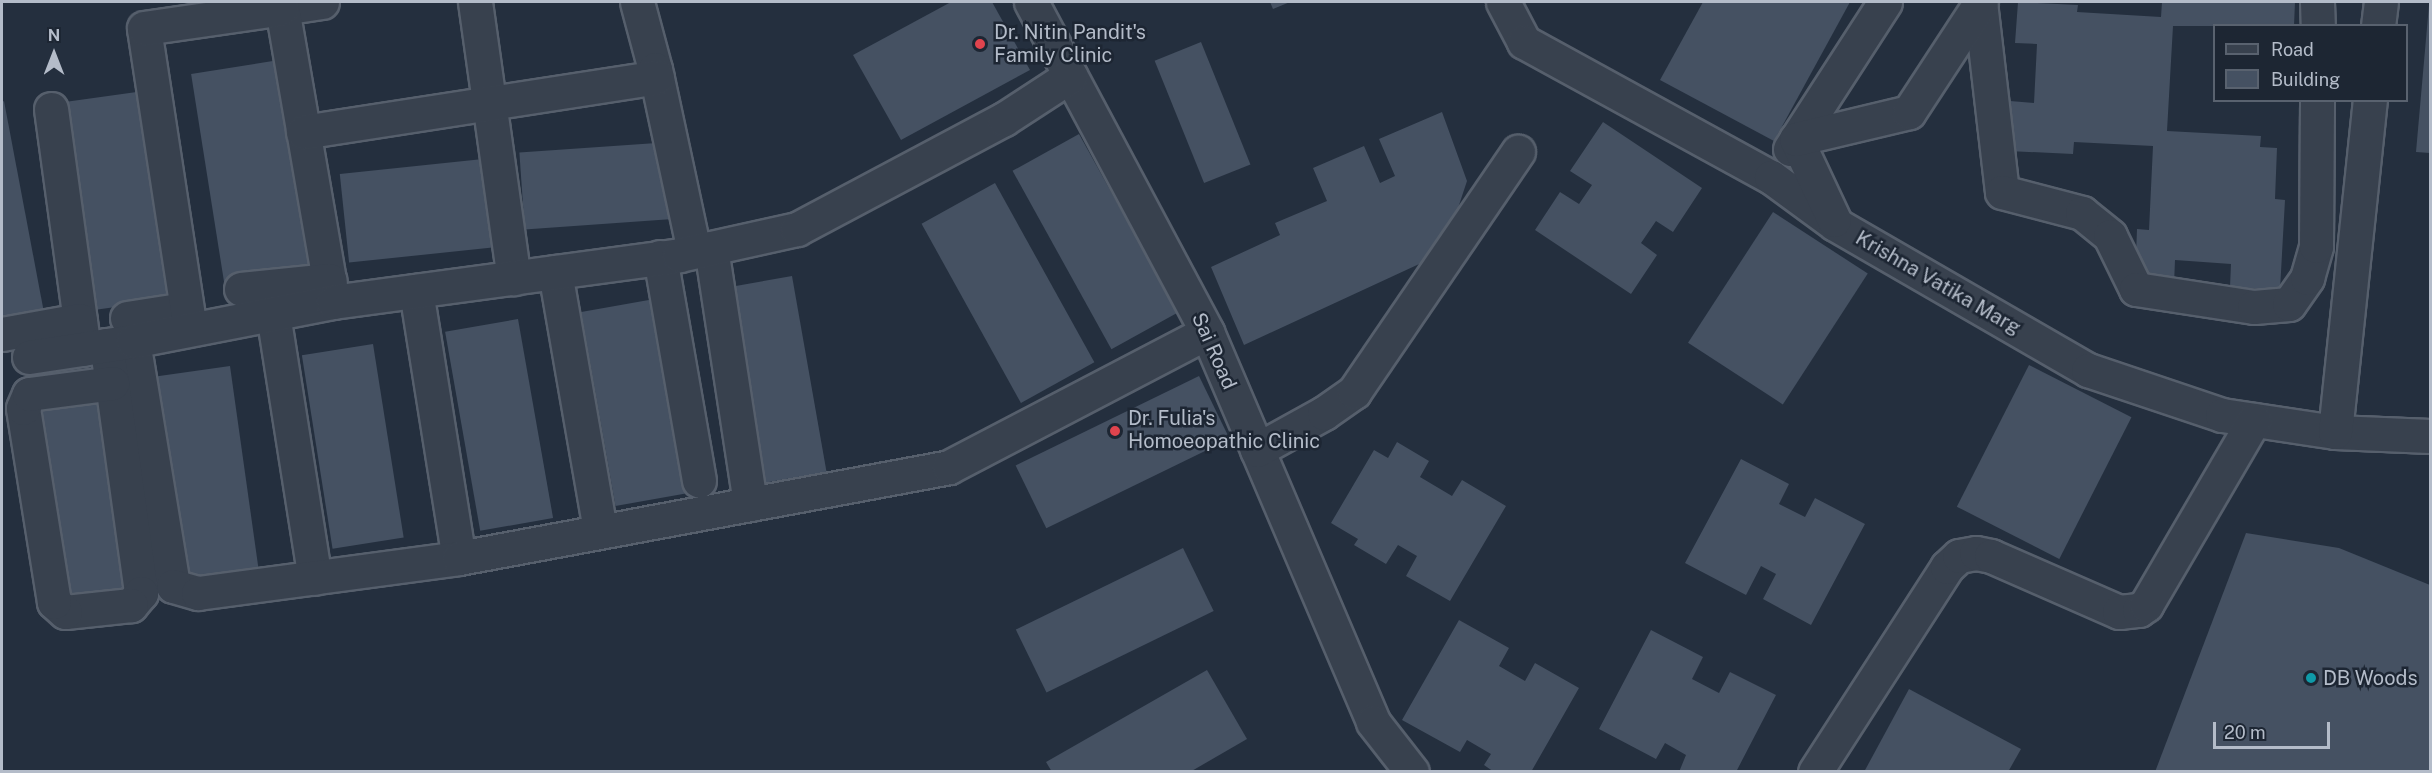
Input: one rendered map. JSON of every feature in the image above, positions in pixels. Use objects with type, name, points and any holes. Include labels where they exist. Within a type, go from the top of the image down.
[{"type":"street","points":[[475,2],[514,278]]},
{"type":"street","points":[[637,2],[702,249],[750,504]]},
{"type":"street","name":"Sai Road","points":[[1031,2],[1132,185],[1208,332],[1373,722],[1412,771]]},
{"type":"street","name":"Krishna Vatika Marg","points":[[1503,2],[1524,42],[1771,177],[1835,224],[2088,370],[2222,416],[2336,432],[2430,436]]},
{"type":"street","points":[[1771,177],[1885,2]]},
{"type":"street","points":[[1796,139],[1909,112],[1981,2]]},
{"type":"street","points":[[1981,2],[2002,192],[2082,213],[2110,236],[2136,289],[2253,307],[2289,304],[2307,278],[2316,246],[2317,102]]},
{"type":"street","points":[[2317,2],[2318,24]]},
{"type":"street","points":[[2378,24],[2381,2]]},
{"type":"street","points":[[188,319],[144,28],[305,4],[303,132],[331,291]]},
{"type":"street","points":[[241,289],[416,291],[660,257],[797,229],[1004,120],[1070,76]]},
{"type":"street","points":[[303,132],[657,77]]},
{"type":"street","points":[[2336,432],[2370,102]]},
{"type":"street","points":[[51,109],[106,335],[173,586],[198,593],[459,558],[949,467],[1208,332]]},
{"type":"street","points":[[1796,139],[1835,224]]},
{"type":"street","points":[[1257,450],[1324,413],[1354,392],[1518,152]]},
{"type":"street","points":[[660,257],[699,481]]},
{"type":"street","points":[[555,272],[600,531]]},
{"type":"street","points":[[29,357],[106,335],[188,319],[273,314],[331,291]]},
{"type":"street","points":[[416,291],[459,558]]},
{"type":"street","points":[[273,314],[315,578]]},
{"type":"street","points":[[2,334],[106,335]]},
{"type":"street","points":[[106,335],[141,593],[131,605],[65,612],[54,602],[23,408],[29,394],[112,383]]},
{"type":"street","points":[[1815,771],[1947,567],[1959,556],[1976,552],[1991,556],[2119,612],[2139,610],[2146,605],[2253,420]]},
{"type":"building","points":[[951,2],[992,2],[1030,70],[901,140],[853,55]]},
{"type":"building","points":[[1270,2],[1290,2],[1273,9]]},
{"type":"building","points":[[1703,2],[1850,2],[1774,141],[1660,80]]},
{"type":"building","points":[[2018,2],[2078,5],[2077,12],[2161,17],[2162,2],[2295,2],[2294,24],[2173,26],[2167,131],[2261,136],[2260,147],[2277,148],[2275,199],[2285,200],[2280,290],[2230,287],[2231,264],[2175,260],[2174,285],[2135,283],[2137,229],[2149,230],[2153,146],[2074,142],[2073,154],[2008,151],[2010,101],[2034,103],[2037,44],[2015,43]]},
{"type":"building","points":[[2430,5],[2430,153],[2416,152]]},
{"type":"building","points":[[1201,42],[1250,164],[1204,183],[1155,61]]},
{"type":"building","points":[[279,60],[312,269],[224,283],[191,74]]},
{"type":"building","points":[[151,90],[180,298],[94,310],[65,102]]},
{"type":"building","points":[[4,101],[45,318],[2,326],[2,102]]},
{"type":"building","points":[[1442,112],[1467,181],[1443,253],[1244,345],[1211,267],[1280,235],[1275,223],[1327,201],[1313,168],[1364,146],[1380,183],[1395,176],[1379,139]]},
{"type":"building","points":[[1603,122],[1702,188],[1673,232],[1656,221],[1641,243],[1657,255],[1631,294],[1535,230],[1560,192],[1579,204],[1592,185],[1570,171]]},
{"type":"building","points":[[1079,134],[1178,312],[1111,349],[1013,171]]},
{"type":"building","points":[[671,142],[676,219],[525,229],[519,153]]},
{"type":"building","points":[[483,159],[492,248],[349,263],[340,174]]},
{"type":"building","points":[[995,183],[1094,362],[1021,403],[922,224]]},
{"type":"building","points":[[1773,212],[1868,274],[1783,404],[1688,343]]},
{"type":"building","points":[[792,276],[827,472],[758,484],[723,288]]},
{"type":"building","points":[[660,298],[694,492],[615,506],[581,312]]},
{"type":"building","points":[[518,319],[553,518],[480,531],[445,332]]},
{"type":"building","points":[[373,344],[404,538],[333,549],[302,355]]},
{"type":"building","points":[[2029,365],[2131,417],[2059,559],[1957,507]]},
{"type":"building","points":[[230,366],[258,567],[184,577],[156,376]]},
{"type":"building","points":[[1199,376],[1230,439],[1046,528],[1016,465]]},
{"type":"building","points":[[101,394],[132,592],[60,603],[29,405]]},
{"type":"building","points":[[1397,442],[1429,461],[1420,477],[1452,496],[1462,480],[1506,506],[1450,601],[1406,576],[1417,556],[1398,545],[1386,564],[1354,545],[1358,539],[1331,523],[1374,450],[1388,458]]},
{"type":"building","points":[[1741,459],[1789,484],[1779,504],[1805,517],[1815,498],[1865,524],[1811,625],[1763,599],[1776,574],[1761,566],[1746,595],[1685,563]]},
{"type":"building","name":"DB Woods","points":[[2246,533],[2339,548],[2430,585],[2430,772],[2155,772]]},
{"type":"building","points":[[1183,548],[1214,611],[1047,692],[1016,630]]},
{"type":"building","points":[[1459,620],[1509,648],[1499,666],[1525,681],[1535,663],[1579,688],[1531,772],[1494,772],[1484,765],[1491,754],[1467,740],[1460,752],[1402,720]]},
{"type":"building","points":[[1651,630],[1703,657],[1692,679],[1719,693],[1730,672],[1776,695],[1736,772],[1679,772],[1686,755],[1665,743],[1656,759],[1599,729]]},
{"type":"building","points":[[1207,670],[1247,739],[1190,772],[1052,772],[1046,762]]},
{"type":"building","points":[[1909,689],[2021,749],[2008,772],[1864,772]]},
{"type":"place","name":"Dr. Nitin Pandit's Family Clinic","points":[[980,44]]},
{"type":"place","name":"Dr. Fulia's Homoeopathic Clinic","points":[[1115,431]]},
{"type":"place","name":"DB Woods","points":[[2311,678]]}]
